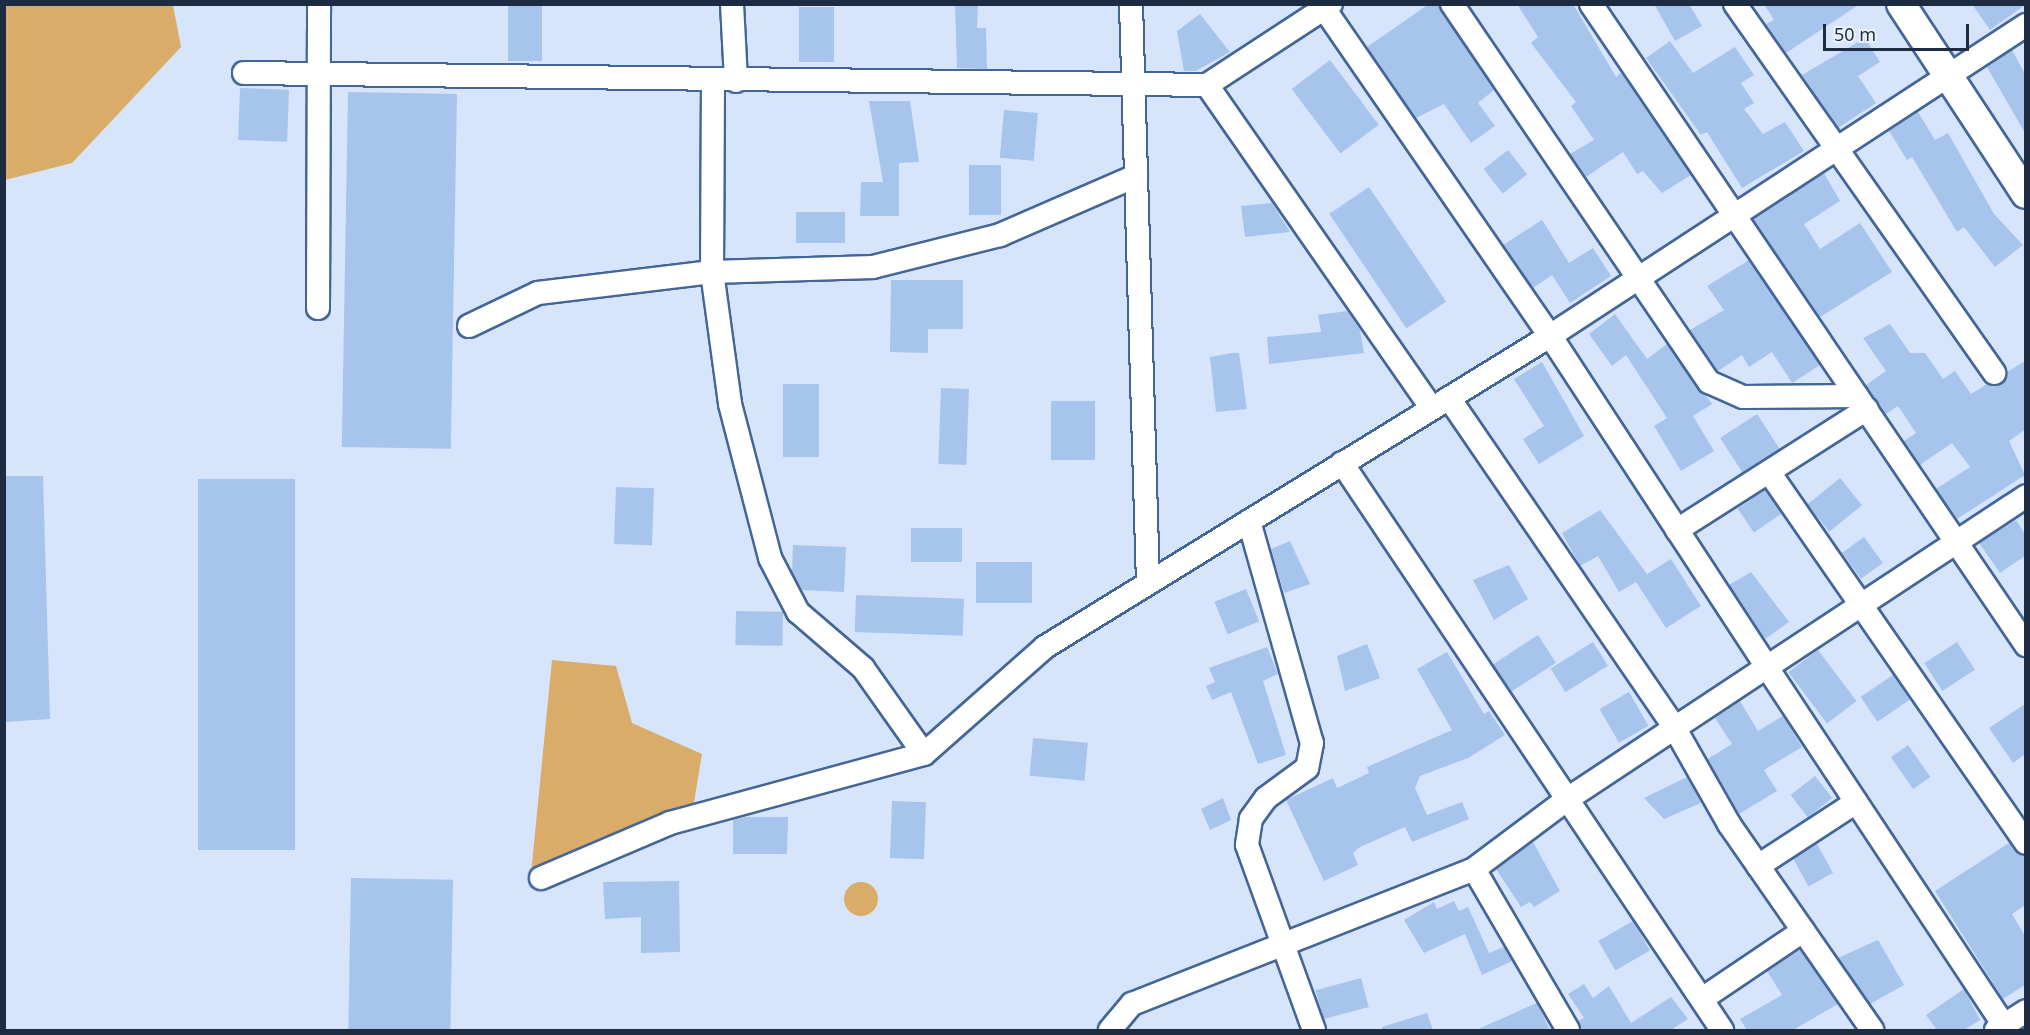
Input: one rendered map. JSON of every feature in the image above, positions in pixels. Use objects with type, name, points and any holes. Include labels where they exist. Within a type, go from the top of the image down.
[{"type":"street","points":[[318,308],[319,4]]},
{"type":"street","points":[[732,4],[736,81]]},
{"type":"street","points":[[1131,4],[1148,583]]},
{"type":"street","points":[[1452,4],[1636,280],[1709,382],[1743,397],[1862,402]]},
{"type":"street","points":[[1591,4],[2025,645]]},
{"type":"street","points":[[1735,4],[1994,373]]},
{"type":"street","points":[[1901,4],[2025,194]]},
{"type":"street","points":[[244,73],[1134,88],[1207,85],[1325,6],[1550,336],[2002,1029],[2025,1011]]},
{"type":"street","points":[[540,878],[670,823],[924,754],[1045,647],[1550,336],[2025,25]]},
{"type":"street","points":[[713,81],[712,272],[730,404],[770,558],[798,612],[862,668],[924,754]]},
{"type":"street","points":[[1207,85],[1441,403],[1674,727],[1758,866],[1872,1030]]},
{"type":"street","points":[[469,326],[538,293],[712,272],[873,267],[1000,234],[1136,176]]},
{"type":"street","points":[[1677,530],[1768,472],[1862,402]]},
{"type":"street","points":[[1342,463],[1569,798],[1722,1030]]},
{"type":"street","points":[[1768,472],[1857,607],[2025,843]]},
{"type":"street","points":[[1110,1030],[1132,1004],[1282,948],[1474,868],[1569,798],[1674,727],[2025,496]]},
{"type":"street","points":[[1250,520],[1312,743],[1307,768],[1266,798],[1251,819],[1247,845],[1282,948],[1314,1030]]},
{"type":"street","points":[[1758,866],[1856,802]]},
{"type":"street","points":[[1474,868],[1568,1030]]},
{"type":"street","points":[[1702,999],[1803,931]]},
{"type":"shaded area","points":[[5,4],[173,5],[181,47],[72,163],[5,180]]},
{"type":"shaded area","points":[[552,660],[616,666],[632,723],[702,754],[693,808],[531,874]]},
{"type":"shaded area","points":[[861,882],[873,887],[878,899],[873,911],[861,916],[849,911],[844,899],[849,887]]},
{"type":"building","points":[[508,4],[542,4],[542,61],[508,61]]},
{"type":"building","points":[[955,4],[978,4],[977,28],[986,28],[987,69],[957,68]]},
{"type":"building","points":[[1429,4],[1439,6],[1494,90],[1478,103],[1495,126],[1471,143],[1444,104],[1416,118],[1367,47]]},
{"type":"building","points":[[1517,4],[1573,4],[1616,77],[1621,73],[1691,175],[1662,193],[1643,171],[1637,174],[1623,152],[1586,177],[1570,154],[1594,140],[1571,106],[1576,102],[1531,43],[1538,37]]},
{"type":"building","points":[[1654,4],[1689,4],[1702,26],[1675,41]]},
{"type":"building","points":[[1764,4],[1860,4],[1786,53],[1766,24],[1774,20]]},
{"type":"building","points":[[1972,4],[2025,4],[2025,5],[1990,30]]},
{"type":"building","points":[[799,7],[834,7],[834,62],[799,62]]},
{"type":"building","points":[[1200,14],[1230,52],[1196,71],[1184,71],[1177,31]]},
{"type":"building","points":[[1865,38],[1880,62],[1858,76],[1876,103],[1838,128],[1802,75]]},
{"type":"building","points":[[1670,41],[1693,73],[1735,47],[1754,75],[1741,83],[1754,103],[1744,109],[1763,134],[1785,122],[1804,151],[1742,188],[1707,132],[1701,135],[1646,58]]},
{"type":"building","points":[[2012,50],[2025,74],[2025,133],[1987,67]]},
{"type":"building","points":[[1330,60],[1379,125],[1340,154],[1292,89]]},
{"type":"building","points":[[240,88],[289,90],[287,142],[238,140]]},
{"type":"building","points":[[348,92],[457,94],[451,449],[342,447]]},
{"type":"building","points":[[869,101],[910,101],[919,162],[899,163],[899,216],[860,216],[861,182],[883,182]]},
{"type":"building","points":[[1004,110],[1038,113],[1034,161],[1000,158]]},
{"type":"building","points":[[1918,112],[1935,140],[1948,133],[1994,214],[2023,245],[1995,267],[1964,227],[1957,232],[1912,157],[1907,160],[1889,131]]},
{"type":"building","points":[[1508,150],[1527,174],[1503,194],[1484,169]]},
{"type":"building","points":[[969,165],[1001,165],[1001,215],[969,215]]},
{"type":"building","points":[[1824,173],[1840,201],[1804,224],[1820,249],[1860,223],[1892,272],[1820,317],[1753,219]]},
{"type":"building","points":[[1369,187],[1446,301],[1406,328],[1329,214]]},
{"type":"building","points":[[1272,203],[1290,232],[1245,237],[1241,206]]},
{"type":"building","points":[[796,212],[845,212],[845,243],[796,243]]},
{"type":"building","points":[[1542,220],[1569,263],[1593,248],[1611,276],[1570,303],[1552,275],[1533,288],[1503,245]]},
{"type":"building","points":[[1749,260],[1820,365],[1792,383],[1772,352],[1749,367],[1742,355],[1718,371],[1690,330],[1724,310],[1707,286]]},
{"type":"building","points":[[891,280],[963,280],[963,329],[928,329],[928,353],[890,352]]},
{"type":"building","points":[[1347,311],[1360,330],[1364,353],[1269,364],[1267,337],[1321,332],[1318,315]]},
{"type":"building","points":[[1615,314],[1647,359],[1667,344],[1712,404],[1693,416],[1714,451],[1681,471],[1654,426],[1667,418],[1626,355],[1612,366],[1589,334]]},
{"type":"building","points":[[1890,324],[1910,353],[1925,353],[1943,379],[1955,371],[1971,394],[1987,384],[2001,384],[2007,372],[2025,361],[2025,430],[2009,441],[2025,475],[1957,519],[1936,489],[1970,467],[1952,443],[1920,465],[1904,441],[1916,433],[1898,406],[1886,414],[1866,385],[1886,371],[1863,338]]},
{"type":"building","points":[[1239,353],[1247,409],[1216,412],[1210,357]]},
{"type":"building","points":[[1542,362],[1584,436],[1539,464],[1523,439],[1544,426],[1514,379]]},
{"type":"building","points":[[783,384],[819,384],[819,457],[783,457]]},
{"type":"building","points":[[941,388],[969,389],[966,465],[938,464]]},
{"type":"building","points":[[1051,401],[1095,401],[1095,460],[1051,460]]},
{"type":"building","points":[[1757,414],[1780,449],[1743,473],[1720,438]]},
{"type":"building","points":[[4,476],[43,476],[50,719],[4,722]]},
{"type":"building","points":[[1840,478],[1862,505],[1829,532],[1807,504]]},
{"type":"building","points":[[198,479],[295,479],[295,850],[198,850]]},
{"type":"building","points":[[616,487],[654,488],[652,545],[614,544]]},
{"type":"building","points":[[1765,490],[1781,514],[1754,532],[1738,508]]},
{"type":"building","points":[[1600,510],[1647,574],[1671,559],[1701,606],[1666,628],[1636,582],[1619,592],[1598,556],[1580,566],[1562,533]]},
{"type":"building","points":[[2016,520],[2025,534],[2025,556],[2000,573],[1979,543]]},
{"type":"building","points":[[911,528],[962,528],[962,562],[911,562]]},
{"type":"building","points":[[1864,537],[1883,563],[1861,579],[1842,553]]},
{"type":"building","points":[[1290,541],[1310,584],[1284,593],[1271,549]]},
{"type":"building","points":[[793,545],[846,547],[844,592],[802,590],[792,572]]},
{"type":"building","points":[[976,562],[1032,562],[1032,603],[976,603]]},
{"type":"building","points":[[1509,565],[1528,599],[1494,620],[1473,580]]},
{"type":"building","points":[[1751,572],[1789,622],[1765,639],[1729,585]]},
{"type":"building","points":[[1246,589],[1259,621],[1228,634],[1214,602]]},
{"type":"building","points":[[856,595],[964,599],[963,636],[855,632]]},
{"type":"building","points":[[736,611],[783,612],[782,646],[735,645]]},
{"type":"building","points":[[1538,635],[1556,663],[1511,692],[1493,664]]},
{"type":"building","points":[[1593,642],[1608,666],[1565,692],[1551,668]]},
{"type":"building","points":[[1957,642],[1975,670],[1942,691],[1924,663]]},
{"type":"building","points":[[1367,644],[1380,678],[1345,691],[1337,656]]},
{"type":"building","points":[[1267,647],[1278,674],[1263,681],[1286,755],[1258,764],[1231,692],[1212,700],[1206,686],[1215,682],[1209,668]]},
{"type":"building","points":[[1818,650],[1857,701],[1827,723],[1788,672]]},
{"type":"building","points":[[1447,652],[1484,714],[1489,711],[1505,735],[1468,758],[1420,776],[1415,788],[1427,815],[1462,802],[1469,819],[1412,842],[1405,827],[1360,847],[1353,853],[1358,865],[1324,881],[1286,800],[1333,778],[1337,788],[1369,773],[1367,767],[1452,730],[1417,669]]},
{"type":"building","points":[[1893,675],[1910,700],[1877,722],[1861,697]]},
{"type":"building","points":[[1629,692],[1648,726],[1619,743],[1600,709]]},
{"type":"building","points":[[1740,701],[1758,731],[1783,716],[1802,747],[1764,770],[1777,791],[1739,814],[1708,759],[1732,744],[1715,718]]},
{"type":"building","points":[[2025,704],[2025,754],[2013,763],[1989,728]]},
{"type":"building","points":[[1033,738],[1088,743],[1084,781],[1030,776]]},
{"type":"building","points":[[1908,745],[1930,777],[1913,789],[1891,757]]},
{"type":"building","points":[[1815,776],[1832,798],[1808,817],[1791,795]]},
{"type":"building","points":[[1687,777],[1701,803],[1664,819],[1644,798]]},
{"type":"building","points":[[1223,798],[1231,820],[1210,830],[1201,809]]},
{"type":"building","points":[[892,801],[926,802],[924,859],[890,858]]},
{"type":"building","points":[[745,817],[788,817],[787,854],[733,854],[733,820]]},
{"type":"building","points":[[1533,842],[1560,891],[1534,907],[1530,902],[1521,907],[1496,869]]},
{"type":"building","points":[[2009,843],[2025,856],[2025,905],[2012,914],[2025,936],[2025,985],[2003,999],[1935,891]]},
{"type":"building","points":[[1817,844],[1833,873],[1809,886],[1793,858]]},
{"type":"building","points":[[351,878],[453,880],[450,1030],[348,1030]]},
{"type":"building","points":[[679,881],[680,952],[641,953],[641,917],[605,919],[603,882]]},
{"type":"building","points":[[1454,901],[1459,911],[1468,907],[1489,953],[1504,947],[1512,961],[1482,975],[1465,934],[1424,953],[1404,920],[1434,902],[1437,909]]},
{"type":"building","points":[[1633,921],[1650,950],[1615,970],[1598,941]]},
{"type":"building","points":[[1878,940],[1904,985],[1870,1004],[1838,958]]},
{"type":"building","points":[[1800,950],[1838,1004],[1793,1030],[1747,1030],[1740,1019],[1782,995],[1767,971]]},
{"type":"building","points":[[1361,978],[1369,1007],[1323,1019],[1316,990]]},
{"type":"building","points":[[1584,984],[1593,998],[1609,986],[1631,1023],[1671,997],[1688,1019],[1671,1030],[1581,1030],[1578,1021],[1584,1018],[1568,994]]},
{"type":"building","points":[[1964,989],[1980,1020],[1964,1030],[1937,1030],[1926,1015]]},
{"type":"building","points":[[1537,1003],[1550,1030],[1476,1030]]},
{"type":"building","points":[[1427,1013],[1433,1030],[1382,1030],[1382,1027]]}]
